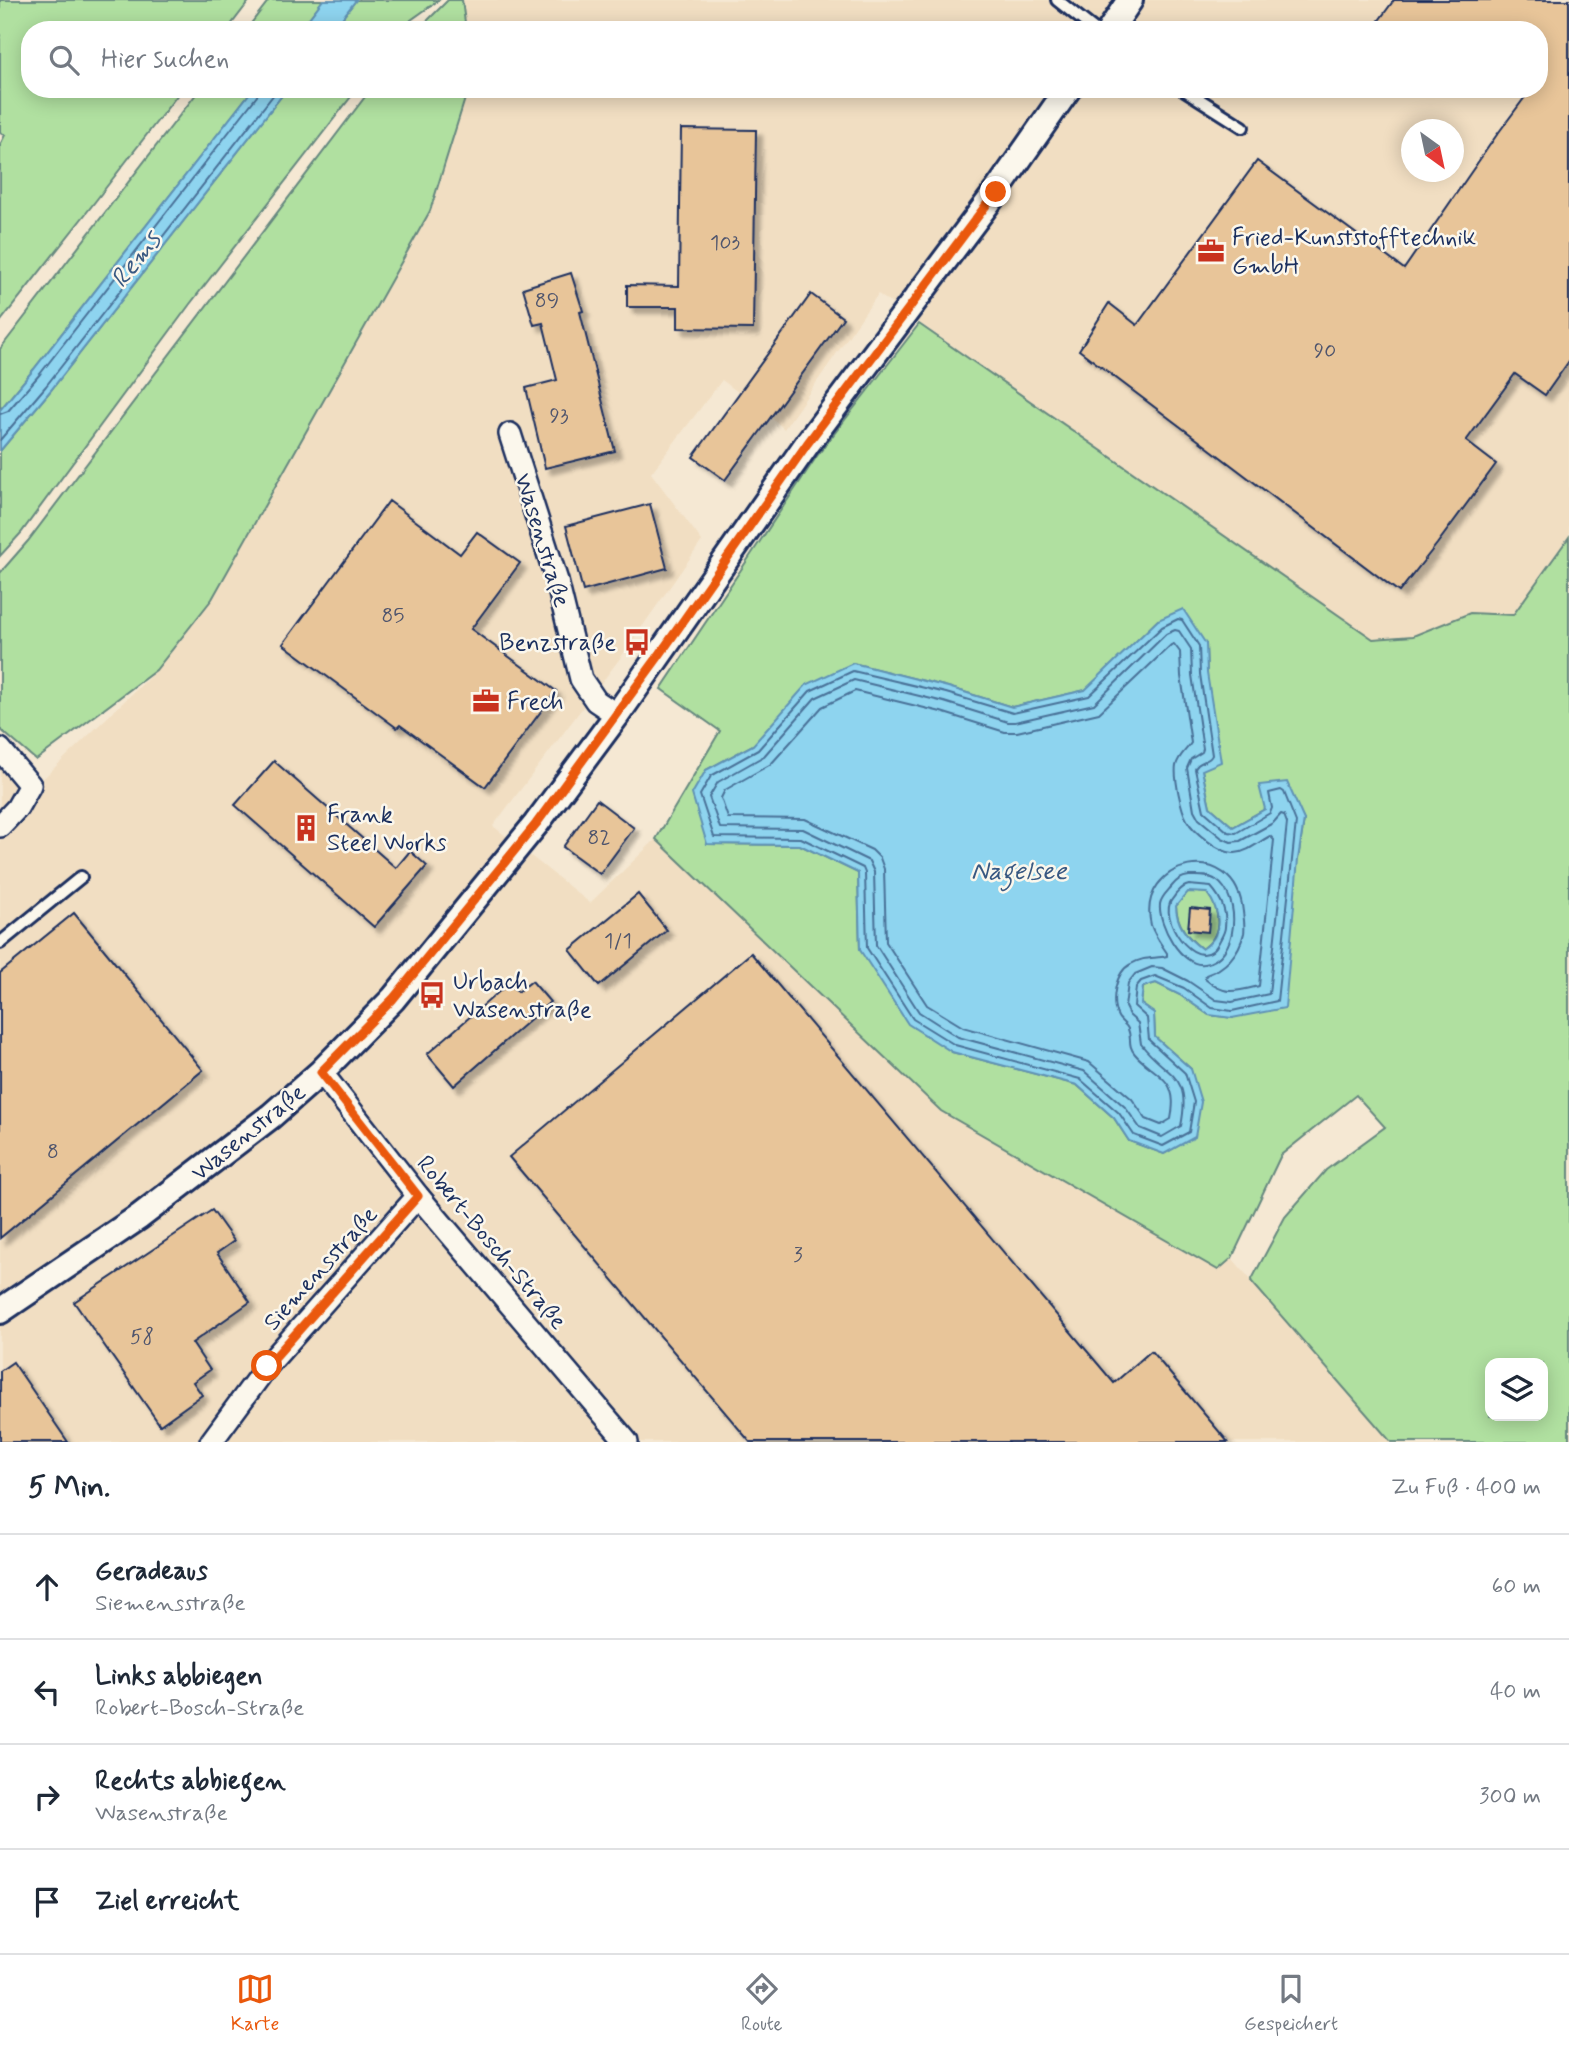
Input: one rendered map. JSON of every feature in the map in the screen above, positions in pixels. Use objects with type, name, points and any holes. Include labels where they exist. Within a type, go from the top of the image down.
[{"type":"street","points":[[1116,21],[1130,0]]},
{"type":"street","name":"Wasenstraße","points":[[0,1311],[161,1201],[271,1116],[321,1072],[393,999],[536,824],[617,715],[807,444],[988,203],[1062,98]]},
{"type":"street","name":"Wasenstraße","points":[[510,434],[557,580],[581,679],[596,701],[617,715]]},
{"type":"street","points":[[0,749],[30,785],[17,808],[0,826]]},
{"type":"street","name":"Robert-Bosch-Straße","points":[[321,1072],[418,1196],[627,1442]]},
{"type":"street","name":"Siemensstraße","points":[[211,1442],[267,1366],[418,1196]]},
{"type":"lane","points":[[1057,0],[1084,21]]},
{"type":"lane","points":[[1197,98],[1243,127]]},
{"type":"lane","points":[[0,943],[81,877]]},
{"type":"shaded area","points":[[459,0],[1569,0],[1569,537],[1513,615],[1470,613],[1413,636],[1373,639],[878,294],[784,429],[722,380],[651,473],[702,541],[621,657],[493,826],[590,903],[656,839],[941,1111],[1218,1270],[1232,1258],[1391,1442],[0,1442],[0,761],[28,793],[157,670],[212,599],[404,221],[448,98],[1548,98],[1548,21],[458,21]]},
{"type":"green space","points":[[0,0],[250,0],[234,21],[21,21],[21,98],[175,98],[0,322],[0,145],[5,135],[0,132]]},
{"type":"green space","points":[[269,0],[323,0],[307,21],[253,21]]},
{"type":"green space","points":[[356,0],[439,0],[410,21],[340,21]]},
{"type":"green space","points":[[448,0],[462,0],[465,21],[427,21]]},
{"type":"green space","points":[[193,98],[246,98],[0,410],[0,349]]},
{"type":"green space","points":[[280,98],[350,98],[190,304],[21,533],[0,556],[0,451]]},
{"type":"green space","points":[[364,98],[465,98],[430,211],[212,599],[156,670],[36,760],[0,729],[0,573],[28,541]]},
{"type":"green space","points":[[919,324],[1373,639],[1413,636],[1470,613],[1513,615],[1569,537],[1569,1442],[1391,1442],[1251,1281],[1285,1217],[1326,1170],[1385,1127],[1356,1095],[1281,1155],[1232,1258],[1218,1270],[941,1111],[656,839],[720,731],[661,689],[817,456]],"holes":[[[1158,620],[1206,644],[1202,770],[1210,807],[1233,827],[1265,809],[1304,820],[1298,859],[1233,1018],[1209,1015],[1180,995],[1156,983],[1143,987],[1141,1004],[1154,1014],[1155,1037],[1191,1069],[1195,1136],[1164,1154],[1129,1141],[1114,1118],[1077,1085],[952,1052],[860,950],[858,873],[800,845],[707,844],[706,770],[753,745],[853,663],[948,687],[1012,707],[1086,690]]]},
{"type":"green space","points":[[1188,891],[1207,893],[1217,915],[1214,937],[1202,949],[1184,930],[1178,919],[1176,906]]},
{"type":"water","points":[[323,0],[356,0],[340,21],[307,21]]},
{"type":"water","name":"Rems","points":[[246,98],[280,98],[0,451],[0,410]]},
{"type":"water","name":"Nagelsee","points":[[1183,609],[1206,644],[1207,673],[1221,762],[1202,770],[1210,807],[1233,827],[1265,809],[1259,785],[1287,782],[1304,820],[1285,1008],[1232,1018],[1209,1015],[1180,995],[1156,983],[1143,987],[1141,1004],[1154,1013],[1155,1037],[1191,1069],[1201,1102],[1195,1137],[1164,1154],[1129,1141],[1114,1118],[1077,1085],[952,1052],[908,1024],[860,950],[858,873],[800,845],[707,844],[692,794],[706,770],[753,745],[806,685],[853,663],[948,687],[1012,707],[1085,690],[1158,620]],"holes":[[[1188,892],[1207,893],[1215,908],[1218,923],[1214,937],[1202,949],[1183,930],[1176,906]]]},
{"type":"building","points":[[1394,0],[1569,0],[1569,361],[1545,395],[1515,374],[1466,441],[1496,464],[1399,592],[1079,350],[1109,303],[1137,325],[1257,161],[1404,269],[1524,98],[1548,98],[1548,21],[1379,21]]},
{"type":"building","points":[[681,129],[756,130],[753,329],[678,328],[678,307],[627,307],[627,285],[679,286]]},
{"type":"building","points":[[571,273],[583,311],[580,312],[615,451],[545,468],[526,388],[557,380],[543,323],[534,325],[523,288]]},
{"type":"building","points":[[811,294],[843,318],[725,480],[693,457]]},
{"type":"building","points":[[389,501],[460,554],[477,532],[520,563],[471,629],[556,691],[485,787],[400,725],[397,728],[283,644]]},
{"type":"building","points":[[650,504],[667,568],[583,591],[566,526]]},
{"type":"building","name":"Frank Steel Works","points":[[274,761],[396,868],[410,851],[427,866],[374,927],[235,805]]},
{"type":"building","points":[[597,800],[634,828],[600,874],[563,847]]},
{"type":"building","points":[[638,894],[667,930],[599,986],[570,950]]},
{"type":"building","points":[[1190,908],[1210,910],[1208,932],[1188,930]]},
{"type":"building","points":[[74,913],[203,1070],[0,1238],[0,973]]},
{"type":"building","points":[[751,953],[1114,1383],[1151,1351],[1228,1442],[750,1442],[509,1157]]},
{"type":"building","points":[[532,981],[550,1002],[454,1086],[427,1054],[509,983],[518,992]]},
{"type":"building","points":[[212,1210],[234,1241],[217,1253],[250,1302],[192,1343],[210,1370],[193,1382],[202,1395],[160,1425],[74,1302]]},
{"type":"building","points":[[13,1362],[68,1442],[0,1442],[0,1371]]},
{"type":"place","name":"Fried-Kunststofftechnik GmbH","points":[[1211,251]]},
{"type":"place","name":"Benzstraße","points":[[637,642]]},
{"type":"place","name":"Frech","points":[[486,701]]},
{"type":"place","name":"Frank Steel Works","points":[[306,828]]},
{"type":"place","name":"Urbach Wasenstraße","points":[[432,995]]},
{"type":"route","points":[[267,1366],[418,1196],[321,1072],[393,999],[536,824],[617,715],[807,444],[996,192]]}]
